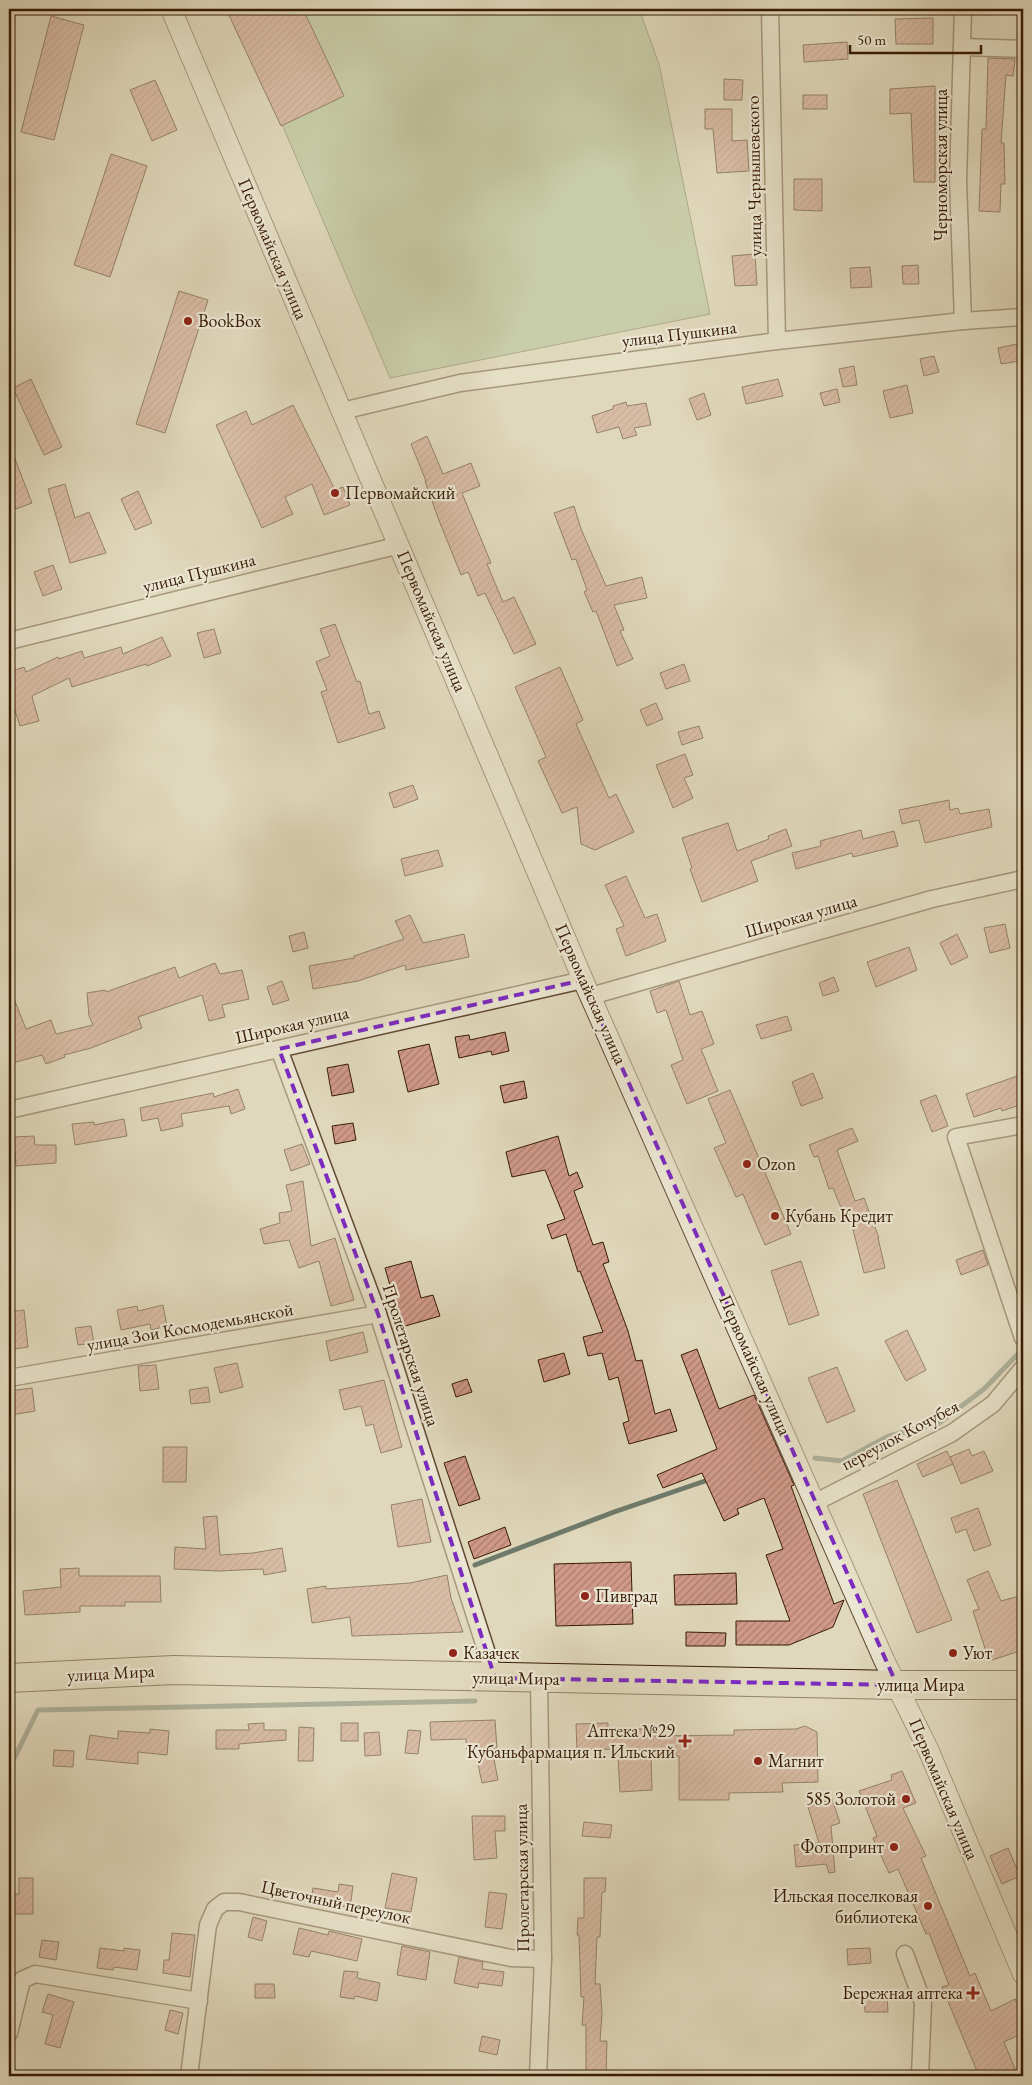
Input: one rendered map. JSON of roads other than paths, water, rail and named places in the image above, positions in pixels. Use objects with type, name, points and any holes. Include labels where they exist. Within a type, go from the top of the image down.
[{"type":"highway","name":"улица Мира","points":[[9,1678],[174,1670],[495,1678],[898,1685],[1023,1685]]},
{"type":"street","name":"Первомайская улица","points":[[171,9],[587,988],[816,1502],[884,1660],[928,1749],[1023,1974]]},
{"type":"street","name":"улица Чернышевского","points":[[770,9],[777,341]]},
{"type":"street","name":"Черноморская улица","points":[[963,9],[958,180],[963,321]]},
{"type":"street","points":[[962,47],[1023,49]]},
{"type":"street","name":"улица Пушкина","points":[[342,411],[460,382],[777,341],[963,321],[1023,317]]},
{"type":"street","name":"улица Пушкина","points":[[9,641],[400,545]]},
{"type":"street","name":"Широкая улица","points":[[9,1110],[279,1049],[587,988],[932,899],[1023,879]]},
{"type":"street","name":"Пролетарская улица","points":[[279,1049],[378,1314],[495,1678]]},
{"type":"street","points":[[1023,1124],[956,1137],[1023,1338]]},
{"type":"street","name":"улица Зои Космодемьянской","points":[[9,1378],[378,1314]]},
{"type":"street","name":"переулок Кочубея","points":[[816,1502],[952,1433],[993,1404],[1022,1375]]},
{"type":"street","name":"Пролетарская улица","points":[[538,2076],[543,1959],[539,1678]]},
{"type":"street","name":"Цветочный переулок","points":[[189,2076],[208,1925],[215,1909],[224,1902],[239,1902],[511,1958],[543,1959]]},
{"type":"street","points":[[905,1954],[923,2002],[920,2076]]},
{"type":"street","points":[[9,2033],[22,1980],[35,1974],[199,2000]]},
{"type":"waterway","points":[[815,1458],[842,1461],[889,1436],[939,1423],[984,1389],[1019,1353]]},
{"type":"waterway","points":[[475,1565],[614,1512],[705,1481]]},
{"type":"waterway","points":[[9,1769],[38,1710],[475,1701]]},
{"type":"place","name":"BookBox","points":[[188,321]]},
{"type":"place","name":"Первомайский","points":[[335,493]]},
{"type":"place","name":"Ozon","points":[[747,1164]]},
{"type":"place","name":"Кубань Кредит","points":[[775,1216]]},
{"type":"place","name":"Пивград","points":[[585,1596]]},
{"type":"place","name":"Казачек","points":[[453,1653]]},
{"type":"place","name":"Уют","points":[[953,1653]]},
{"type":"place","name":"Аптека №29 Кубаньфармация п. Ильский","points":[[685,1741]]},
{"type":"place","name":"Магнит","points":[[758,1761]]},
{"type":"place","name":"585 Золотой","points":[[906,1799]]},
{"type":"place","name":"Фотопринт","points":[[894,1847]]},
{"type":"place","name":"Ильская поселковая библиотека","points":[[928,1906]]},
{"type":"place","name":"Бережная аптека","points":[[973,1993]]}]
